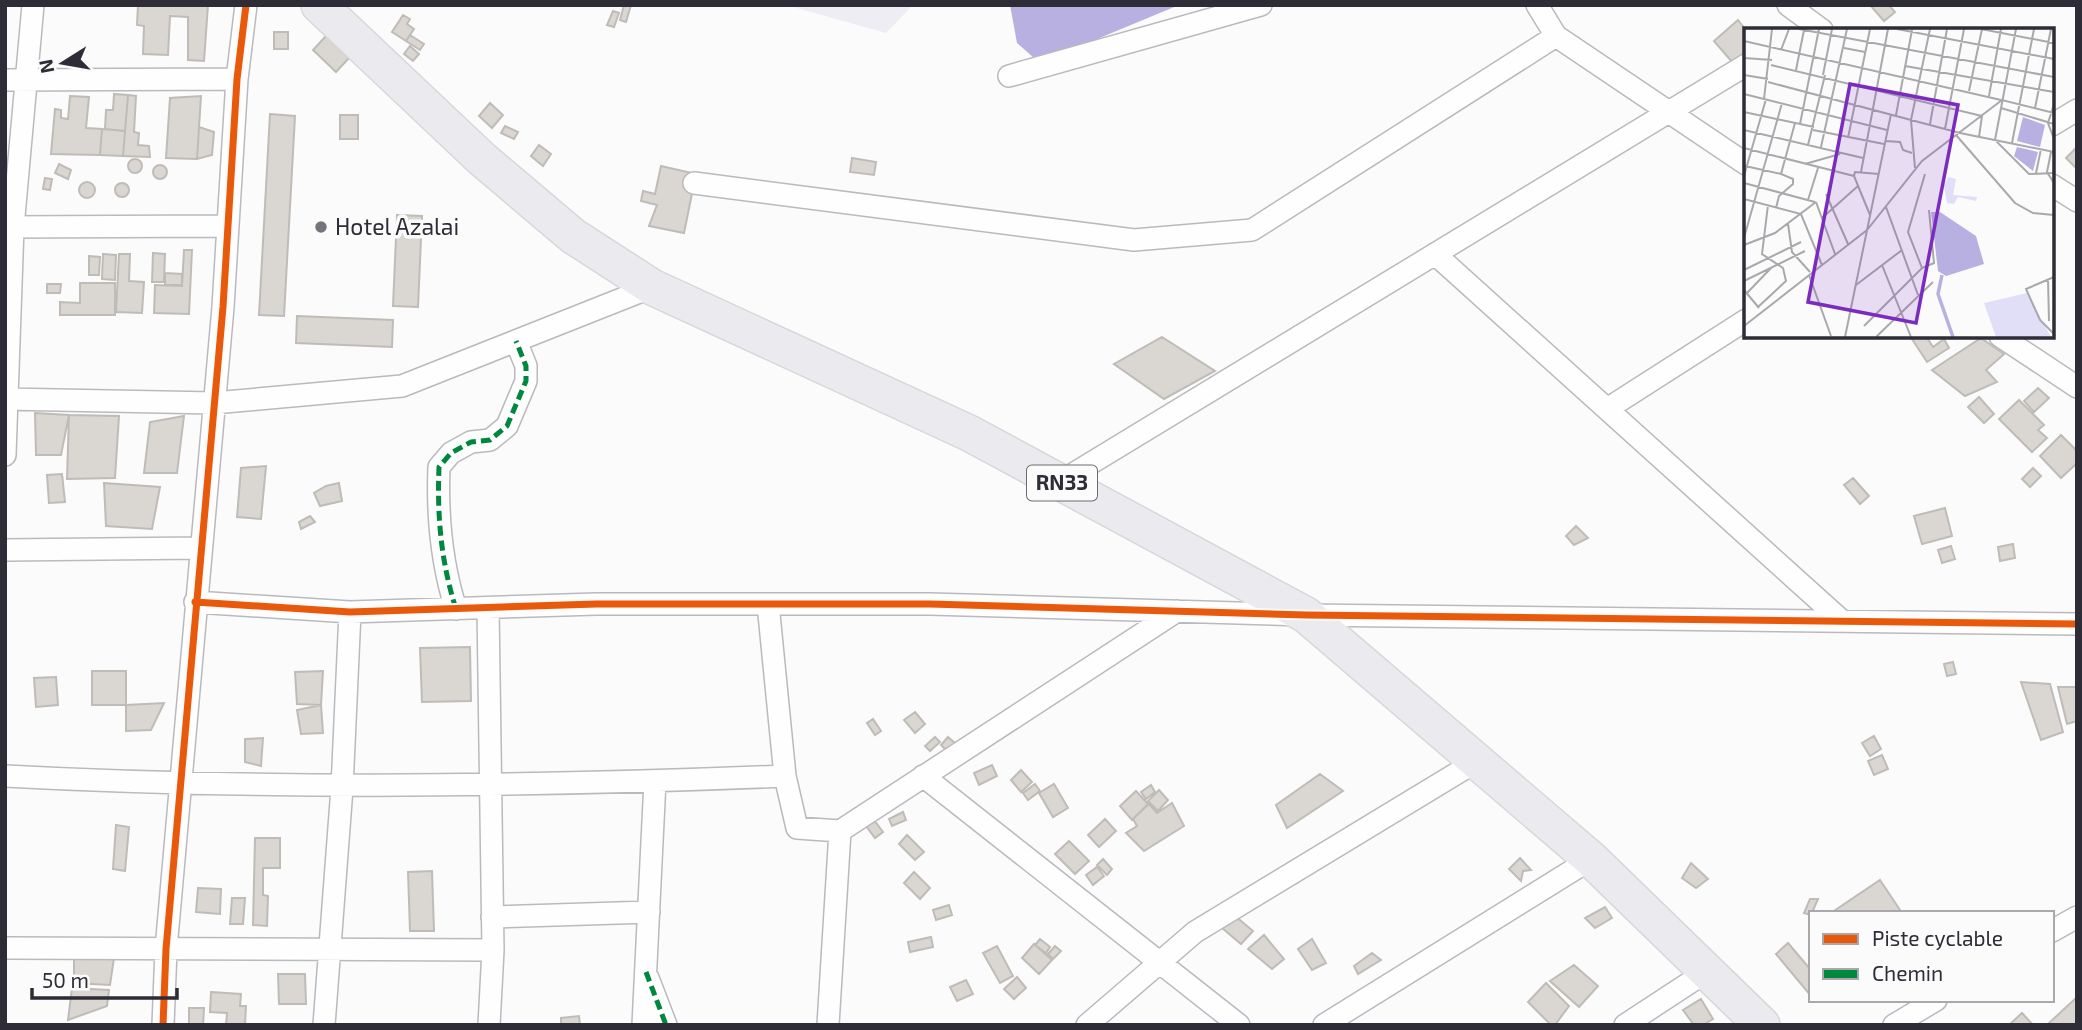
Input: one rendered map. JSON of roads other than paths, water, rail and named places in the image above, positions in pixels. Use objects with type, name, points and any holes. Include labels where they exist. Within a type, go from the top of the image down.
[{"type":"main road","name":"RN33","points":[[319,5],[482,159],[573,236],[652,287],[969,433],[1306,615],[1591,859],[1709,970],[1762,1025]]},
{"type":"street","points":[[5,455],[9,227],[16,80],[33,5]]},
{"type":"street","points":[[163,1025],[166,949],[214,402],[237,79],[246,5]]},
{"type":"street","points":[[1009,76],[1261,5]]},
{"type":"street","points":[[1537,5],[1556,36],[1744,163]]},
{"type":"street","points":[[1787,5],[1813,28]]},
{"type":"street","points":[[694,183],[1134,240],[1252,230],[1556,36]]},
{"type":"street","points":[[1060,482],[1744,66]]},
{"type":"street","points":[[16,80],[237,79]]},
{"type":"street","points":[[2054,124],[2077,110]]},
{"type":"street","points":[[2054,186],[2077,201]]},
{"type":"street","points":[[9,227],[228,226]]},
{"type":"street","points":[[1435,254],[1842,621]]},
{"type":"street","points":[[7,399],[214,402],[402,386],[652,287]]},
{"type":"street","points":[[1607,409],[1744,321]]},
{"type":"street","points":[[2003,338],[2077,387]]},
{"type":"street","points":[[456,609],[445,575],[441,543],[439,467],[451,453],[471,442],[490,440],[507,426],[526,381],[526,366],[516,341]]},
{"type":"street","points":[[5,550],[200,548]]},
{"type":"street","points":[[195,602],[350,612],[768,604],[930,604],[1306,615],[2077,624]]},
{"type":"street","points":[[768,604],[785,776],[797,828],[840,831],[1177,611]]},
{"type":"street","points":[[488,608],[493,950],[489,1025]]},
{"type":"street","points":[[324,1025],[342,788],[350,612]]},
{"type":"street","points":[[1087,1025],[1195,932],[1477,761]]},
{"type":"street","points":[[5,776],[181,785],[342,788],[785,776]]},
{"type":"street","points":[[923,776],[1238,1025]]},
{"type":"street","points":[[643,1025],[655,781]]},
{"type":"street","points":[[828,1025],[840,831]]},
{"type":"street","points":[[1324,1025],[1591,859]]},
{"type":"street","points":[[492,917],[649,912]]},
{"type":"street","points":[[2054,930],[2077,917]]},
{"type":"street","points":[[5,948],[493,950]]},
{"type":"street","points":[[1625,1025],[1709,970]]},
{"type":"street","points":[[646,972],[666,1025]]},
{"type":"street","points":[[1894,1025],[1933,1002]]},
{"type":"place","name":"Hotel Azalai","points":[[321,227]]}]
